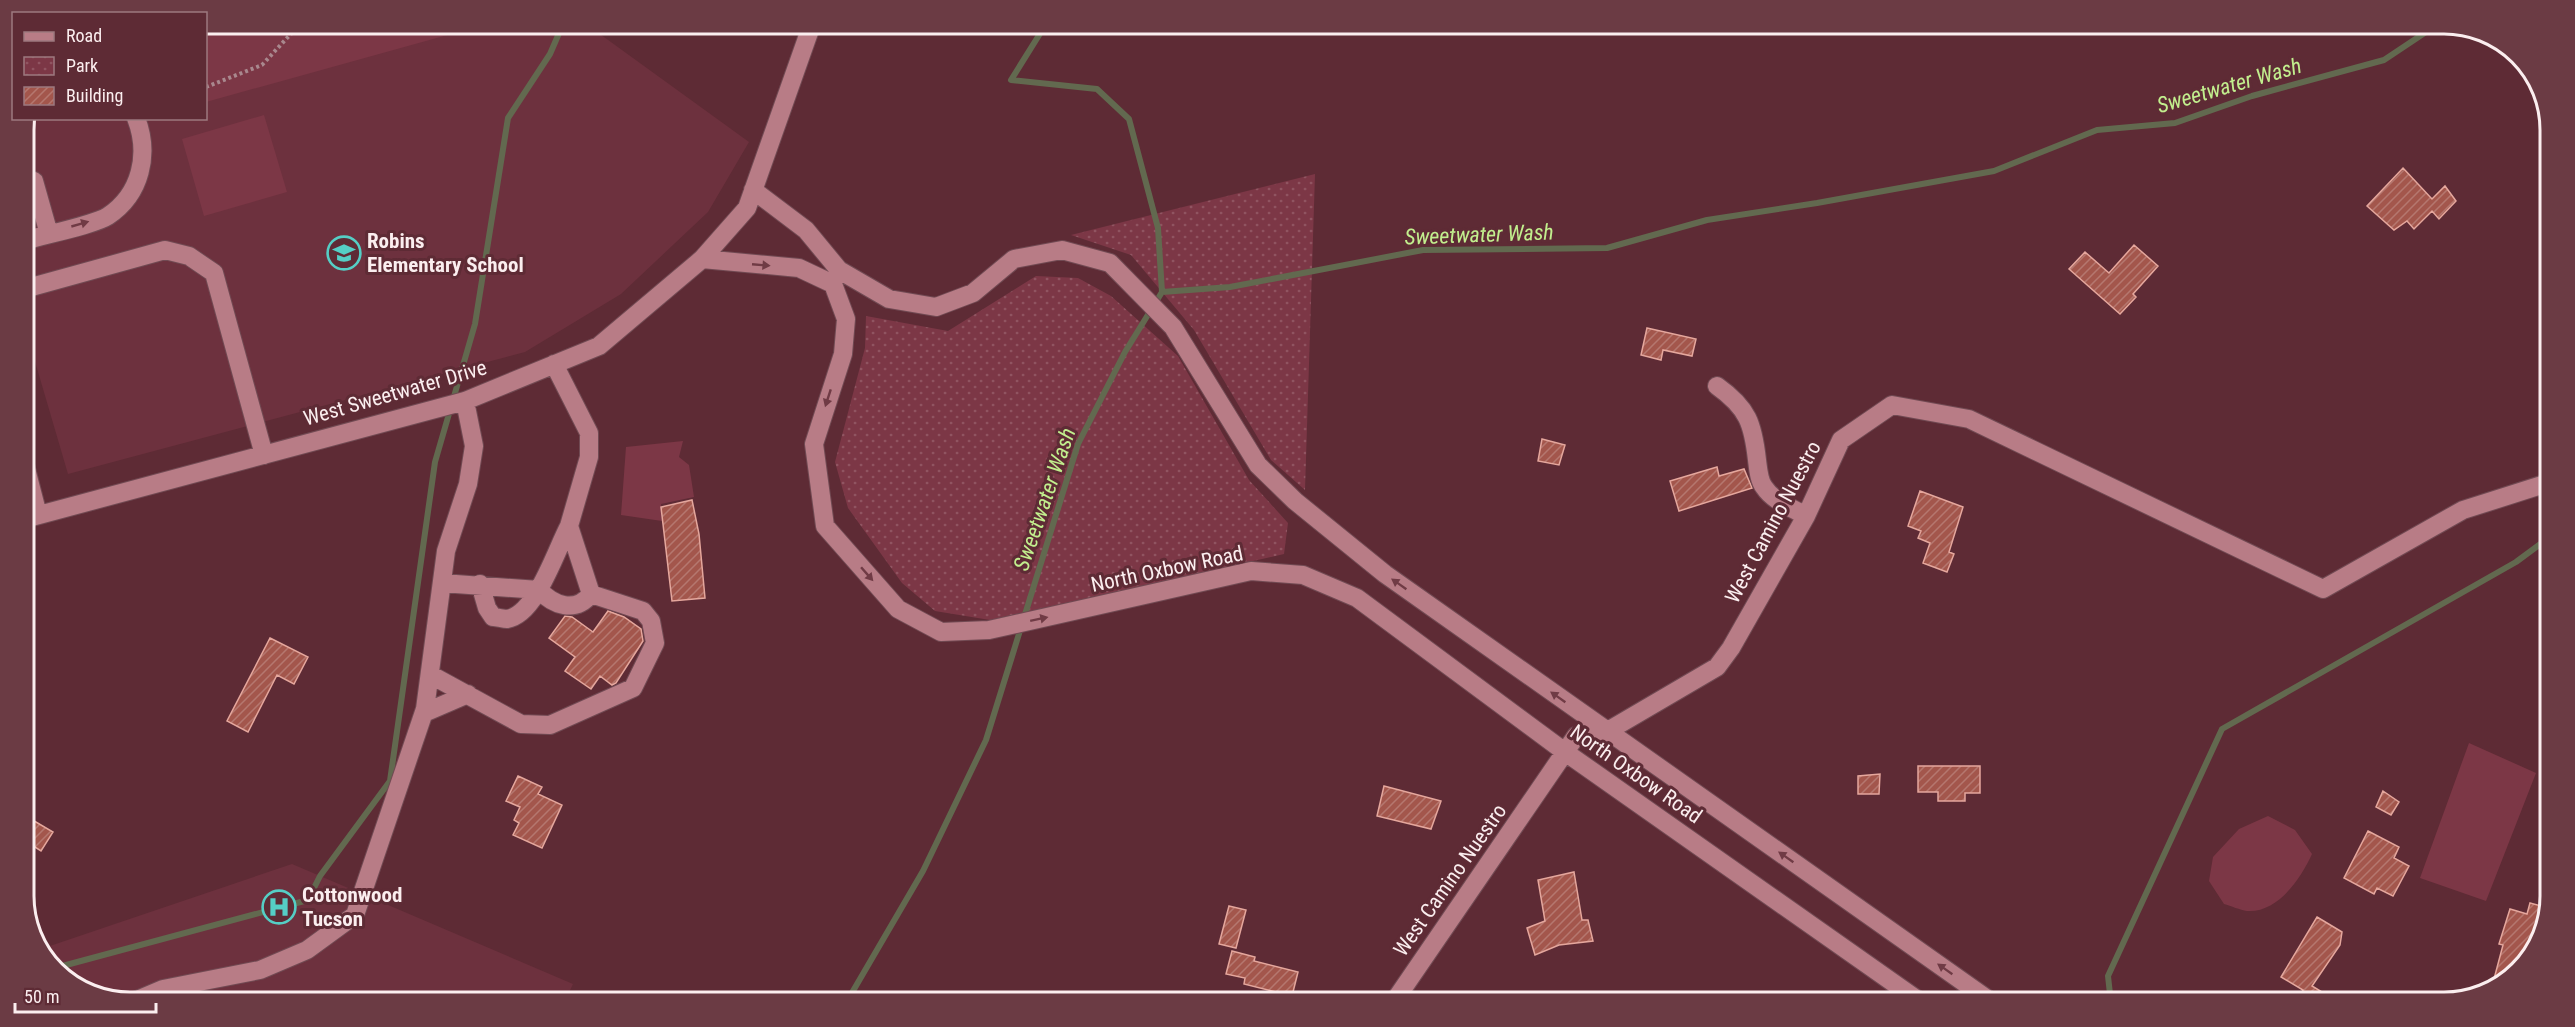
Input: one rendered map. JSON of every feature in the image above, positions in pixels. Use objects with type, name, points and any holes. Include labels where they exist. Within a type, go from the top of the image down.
[{"type":"street","name":"West Sweetwater Drive","points":[[35,516],[465,401],[599,346],[702,259],[747,208],[808,34]]},
{"type":"street","points":[[35,238],[107,217],[132,194],[143,160],[142,134],[137,120]]},
{"type":"street","points":[[35,185],[49,234]]},
{"type":"street","name":"North Oxbow Road","points":[[753,190],[806,230],[839,270],[888,299],[936,306],[973,292],[1014,259],[1062,249],[1110,263],[1173,327],[1258,465],[1295,501],[1385,574],[1977,992]]},
{"type":"street","points":[[35,286],[165,250],[189,256],[214,273],[264,455]]},
{"type":"street","name":"North Oxbow Road","points":[[702,259],[799,268],[833,284],[846,319],[843,354],[814,444],[825,526],[898,609],[941,632],[989,630],[1251,571],[1303,575],[1357,598],[1565,752],[1906,992]]},
{"type":"street","points":[[480,584],[487,608],[493,617],[508,619],[525,610],[539,590],[569,526],[589,457],[589,433],[554,364]]},
{"type":"street","points":[[1717,386],[1732,397],[1748,417],[1754,431],[1763,486],[1774,498],[1806,516]]},
{"type":"street","points":[[156,992],[260,970],[307,950],[355,915],[424,713],[431,675],[446,551],[468,484],[474,446],[465,401]]},
{"type":"street","name":"West Camino Nuestro","points":[[1401,992],[1576,736],[1606,732],[1717,667],[1731,648],[1806,516],[1841,440],[1892,405],[1969,419],[2323,589],[2463,510],[2540,486]]},
{"type":"street","points":[[569,526],[591,594]]},
{"type":"street","points":[[431,675],[521,724],[550,725],[633,688],[655,643],[651,621],[643,611],[591,594],[570,606],[551,603],[539,590],[442,583]]},
{"type":"street","points":[[424,713],[468,694]]},
{"type":"path","points":[[207,87],[262,65],[291,34]]},
{"type":"shaded area","name":"Robins Elementary School","points":[[207,34],[600,34],[749,142],[708,212],[621,294],[525,352],[68,474],[35,362],[36,120],[207,120]]},
{"type":"shaded area","name":"Cottonwood Tucson","points":[[292,864],[573,984],[569,992],[112,991],[82,980],[72,973],[49,946]]},
{"type":"green space","points":[[207,34],[451,34],[207,102]]},
{"type":"green space","points":[[264,115],[287,192],[204,216],[182,139]]},
{"type":"green space","points":[[1315,174],[1305,490],[1271,460],[1194,330],[1131,255],[1071,235]]},
{"type":"green space","points":[[1036,276],[1078,278],[1111,296],[1178,356],[1249,480],[1288,523],[1284,554],[990,620],[935,611],[902,583],[848,508],[835,462],[865,348],[866,316],[948,331]]},
{"type":"green space","points":[[683,441],[679,457],[689,465],[694,497],[661,504],[662,521],[621,515],[626,447]]},
{"type":"green space","points":[[2469,743],[2536,773],[2486,901],[2420,878]]},
{"type":"green space","points":[[2268,816],[2295,830],[2312,854],[2295,883],[2269,906],[2247,911],[2224,904],[2209,881],[2213,857],[2239,829]]},
{"type":"building","points":[[2403,168],[2432,199],[2445,186],[2456,201],[2439,219],[2432,211],[2414,229],[2407,221],[2394,230],[2367,206]]},
{"type":"building","points":[[2134,245],[2158,266],[2133,294],[2136,297],[2120,314],[2069,269],[2085,252],[2109,273]]},
{"type":"building","points":[[1647,328],[1696,339],[1692,356],[1663,350],[1661,360],[1641,355]]},
{"type":"building","points":[[1542,439],[1565,445],[1559,465],[1538,461]]},
{"type":"building","points":[[1717,467],[1719,476],[1744,469],[1752,488],[1679,511],[1670,481]]},
{"type":"building","points":[[1920,491],[1963,507],[1949,552],[1954,554],[1947,572],[1923,563],[1930,543],[1918,538],[1921,531],[1908,526]]},
{"type":"building","points":[[692,500],[699,534],[705,598],[672,601],[661,507]]},
{"type":"building","points":[[608,611],[624,617],[641,629],[643,641],[616,683],[612,685],[600,676],[591,689],[565,671],[575,657],[549,638],[565,616],[572,617],[593,632]]},
{"type":"building","points":[[270,638],[308,657],[294,684],[277,675],[248,732],[227,721]]},
{"type":"building","points":[[1918,766],[1980,766],[1980,793],[1965,793],[1965,801],[1938,801],[1938,792],[1918,792]]},
{"type":"building","points":[[1880,774],[1879,794],[1858,794],[1858,776]]},
{"type":"building","points":[[518,776],[542,787],[538,794],[562,805],[542,848],[513,835],[519,823],[514,820],[520,807],[506,801]]},
{"type":"building","points":[[1384,786],[1441,801],[1431,829],[1377,816]]},
{"type":"building","points":[[2383,791],[2399,802],[2391,815],[2376,807]]},
{"type":"building","points":[[35,821],[53,832],[41,851],[35,847]]},
{"type":"building","points":[[2368,831],[2399,847],[2394,858],[2409,866],[2393,896],[2377,888],[2374,894],[2344,878]]},
{"type":"building","points":[[1574,872],[1582,920],[1588,920],[1593,941],[1559,945],[1535,955],[1527,928],[1545,921],[1538,880]]},
{"type":"building","points":[[2530,903],[2540,906],[2531,939],[2521,955],[2494,978],[2503,945],[2499,944],[2510,909],[2527,914]]},
{"type":"building","points":[[1229,906],[1246,910],[1236,948],[1219,944]]},
{"type":"building","points":[[2317,917],[2342,932],[2340,945],[2312,986],[2322,992],[2302,992],[2303,990],[2281,977]]},
{"type":"building","points":[[1232,951],[1255,957],[1254,961],[1298,972],[1293,992],[1276,992],[1244,984],[1245,978],[1226,974]]},
{"type":"waterway","points":[[64,965],[308,900],[320,876],[390,781],[435,462],[475,324],[508,118],[550,54],[559,34]]},
{"type":"waterway","points":[[1040,34],[1011,80],[1097,89],[1129,119],[1158,228],[1162,292]]},
{"type":"waterway","name":"Sweetwater Wash","points":[[852,992],[923,871],[986,740],[1078,444],[1125,352],[1162,292],[1230,287],[1423,250],[1607,248],[1707,220],[1994,171],[2097,130],[2175,123],[2252,96],[2384,60],[2423,34]]},
{"type":"waterway","points":[[2110,992],[2108,976],[2222,729],[2516,562],[2540,544]]},
{"type":"place","name":"Robins Elementary School","points":[[344,253]]},
{"type":"place","name":"Cottonwood Tucson","points":[[279,907]]}]
